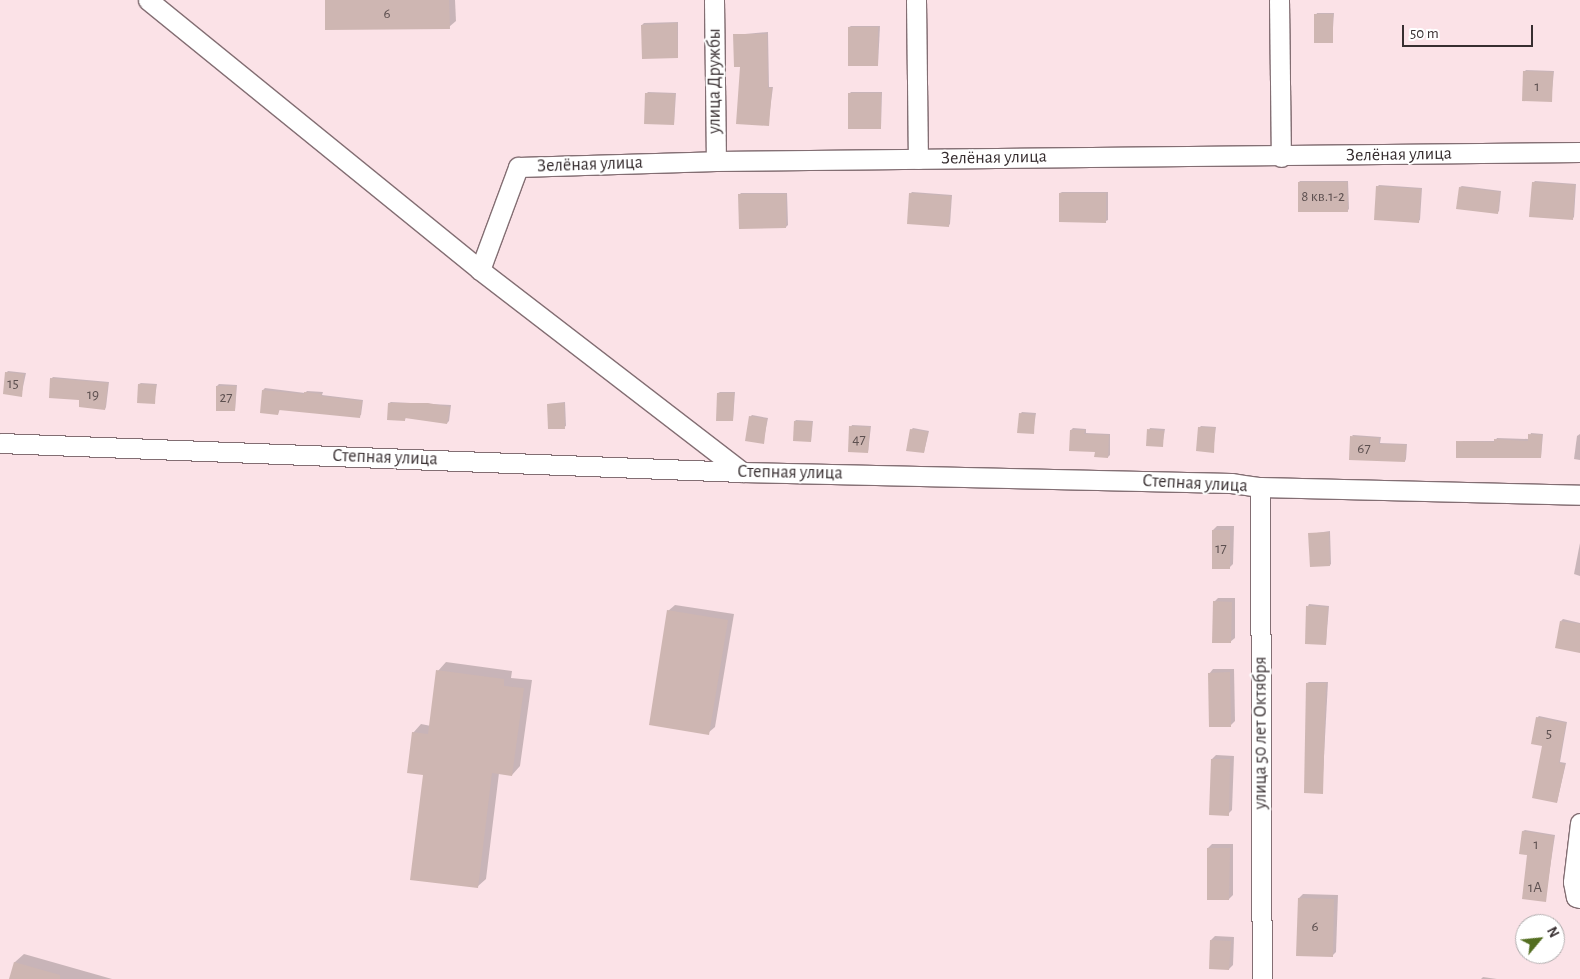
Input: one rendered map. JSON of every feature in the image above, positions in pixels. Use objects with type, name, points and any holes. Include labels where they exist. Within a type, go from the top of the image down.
[{"type":"street","points":[[148,0],[480,270],[742,472]]},
{"type":"street","name":"улица Дружбы","points":[[714,0],[716,161]]},
{"type":"street","points":[[916,0],[918,158]]},
{"type":"street","points":[[1279,0],[1281,157]]},
{"type":"street","name":"Зелёная улица","points":[[480,270],[518,167],[716,161],[918,158],[1281,157],[1580,152]]},
{"type":"street","name":"Степная улица","points":[[0,444],[742,472],[1231,483],[1260,487],[1580,495]]},
{"type":"street","name":"улица 50 лет Октября","points":[[1260,487],[1262,979]]},
{"type":"street","points":[[1578,898],[1573,882],[1580,823]]},
{"type":"building","points":[[325,0],[449,0],[450,29],[325,30]]},
{"type":"building","points":[[1314,14],[1333,14],[1333,43],[1314,43]]},
{"type":"building","points":[[677,23],[678,58],[642,59],[641,25]]},
{"type":"building","points":[[848,27],[878,27],[878,66],[848,66]]},
{"type":"building","points":[[733,34],[767,34],[768,88],[772,88],[769,126],[736,124],[740,67],[734,67]]},
{"type":"building","points":[[1523,71],[1553,72],[1552,102],[1522,101]]},
{"type":"building","points":[[645,93],[675,94],[674,125],[644,124]]},
{"type":"building","points":[[848,93],[881,93],[881,129],[848,129]]},
{"type":"building","points":[[1298,182],[1347,182],[1348,212],[1298,212]]},
{"type":"building","points":[[1532,182],[1575,185],[1573,220],[1529,217]]},
{"type":"building","points":[[1376,186],[1421,189],[1419,223],[1374,220]]},
{"type":"building","points":[[1459,187],[1500,192],[1498,214],[1456,209]]},
{"type":"building","points":[[909,193],[951,196],[949,227],[907,224]]},
{"type":"building","points":[[1059,193],[1106,193],[1106,223],[1059,222]]},
{"type":"building","points":[[738,194],[786,194],[786,228],[739,229]]},
{"type":"building","points":[[5,372],[24,374],[22,397],[3,394]]},
{"type":"building","points":[[50,378],[108,383],[105,410],[79,407],[79,400],[49,398]]},
{"type":"building","points":[[138,384],[156,385],[155,404],[137,403]]},
{"type":"building","points":[[216,386],[236,386],[235,411],[216,411]]},
{"type":"building","points":[[262,390],[304,394],[304,392],[362,401],[360,418],[279,410],[278,415],[260,413]]},
{"type":"building","points":[[717,393],[734,393],[733,421],[716,421]]},
{"type":"building","points":[[388,403],[428,403],[450,407],[447,424],[405,418],[405,421],[387,420]]},
{"type":"building","points":[[564,403],[565,429],[548,429],[547,404]]},
{"type":"building","points":[[1019,413],[1035,415],[1034,434],[1017,433]]},
{"type":"building","points":[[749,416],[767,419],[764,444],[745,441]]},
{"type":"building","points":[[794,421],[812,422],[811,442],[793,441]]},
{"type":"building","points":[[849,426],[870,427],[868,453],[848,452]]},
{"type":"building","points":[[1198,427],[1215,428],[1214,453],[1196,451]]},
{"type":"building","points":[[910,429],[928,432],[924,453],[906,451]]},
{"type":"building","points":[[1147,429],[1164,431],[1163,447],[1146,446]]},
{"type":"building","points":[[1070,430],[1085,430],[1084,434],[1109,435],[1108,458],[1094,457],[1095,452],[1069,451]]},
{"type":"building","points":[[1528,434],[1542,435],[1541,458],[1456,458],[1456,441],[1494,442],[1494,439],[1528,441]]},
{"type":"building","points":[[1350,436],[1379,438],[1379,444],[1406,445],[1405,462],[1349,460]]},
{"type":"building","points":[[1212,530],[1230,530],[1230,569],[1212,569]]},
{"type":"building","points":[[1329,532],[1330,566],[1310,567],[1308,533]]},
{"type":"building","points":[[1213,601],[1232,602],[1231,643],[1212,643]]},
{"type":"building","points":[[1306,606],[1328,607],[1326,645],[1305,644]]},
{"type":"building","points":[[667,610],[728,620],[709,735],[649,725]]},
{"type":"building","points":[[1560,621],[1580,624],[1580,653],[1555,648]]},
{"type":"building","points":[[436,670],[504,679],[504,686],[524,688],[512,776],[492,773],[478,888],[410,880],[423,775],[407,773],[412,732],[428,734]]},
{"type":"building","points":[[1230,672],[1231,727],[1209,727],[1208,673]]},
{"type":"building","points":[[1306,683],[1326,683],[1323,794],[1304,793]]},
{"type":"building","points":[[1536,717],[1566,723],[1559,763],[1565,765],[1557,803],[1532,798],[1542,746],[1531,744]]},
{"type":"building","points":[[1211,759],[1230,759],[1229,816],[1209,815]]},
{"type":"building","points":[[1522,831],[1554,836],[1546,902],[1522,899],[1527,855],[1519,854]]},
{"type":"building","points":[[1207,848],[1230,848],[1229,900],[1207,900]]},
{"type":"building","points":[[1298,898],[1334,899],[1333,957],[1296,956]]},
{"type":"building","points":[[1210,940],[1231,941],[1229,970],[1209,969]]},
{"type":"building","points":[[14,962],[60,975],[60,979],[9,979]]}]
